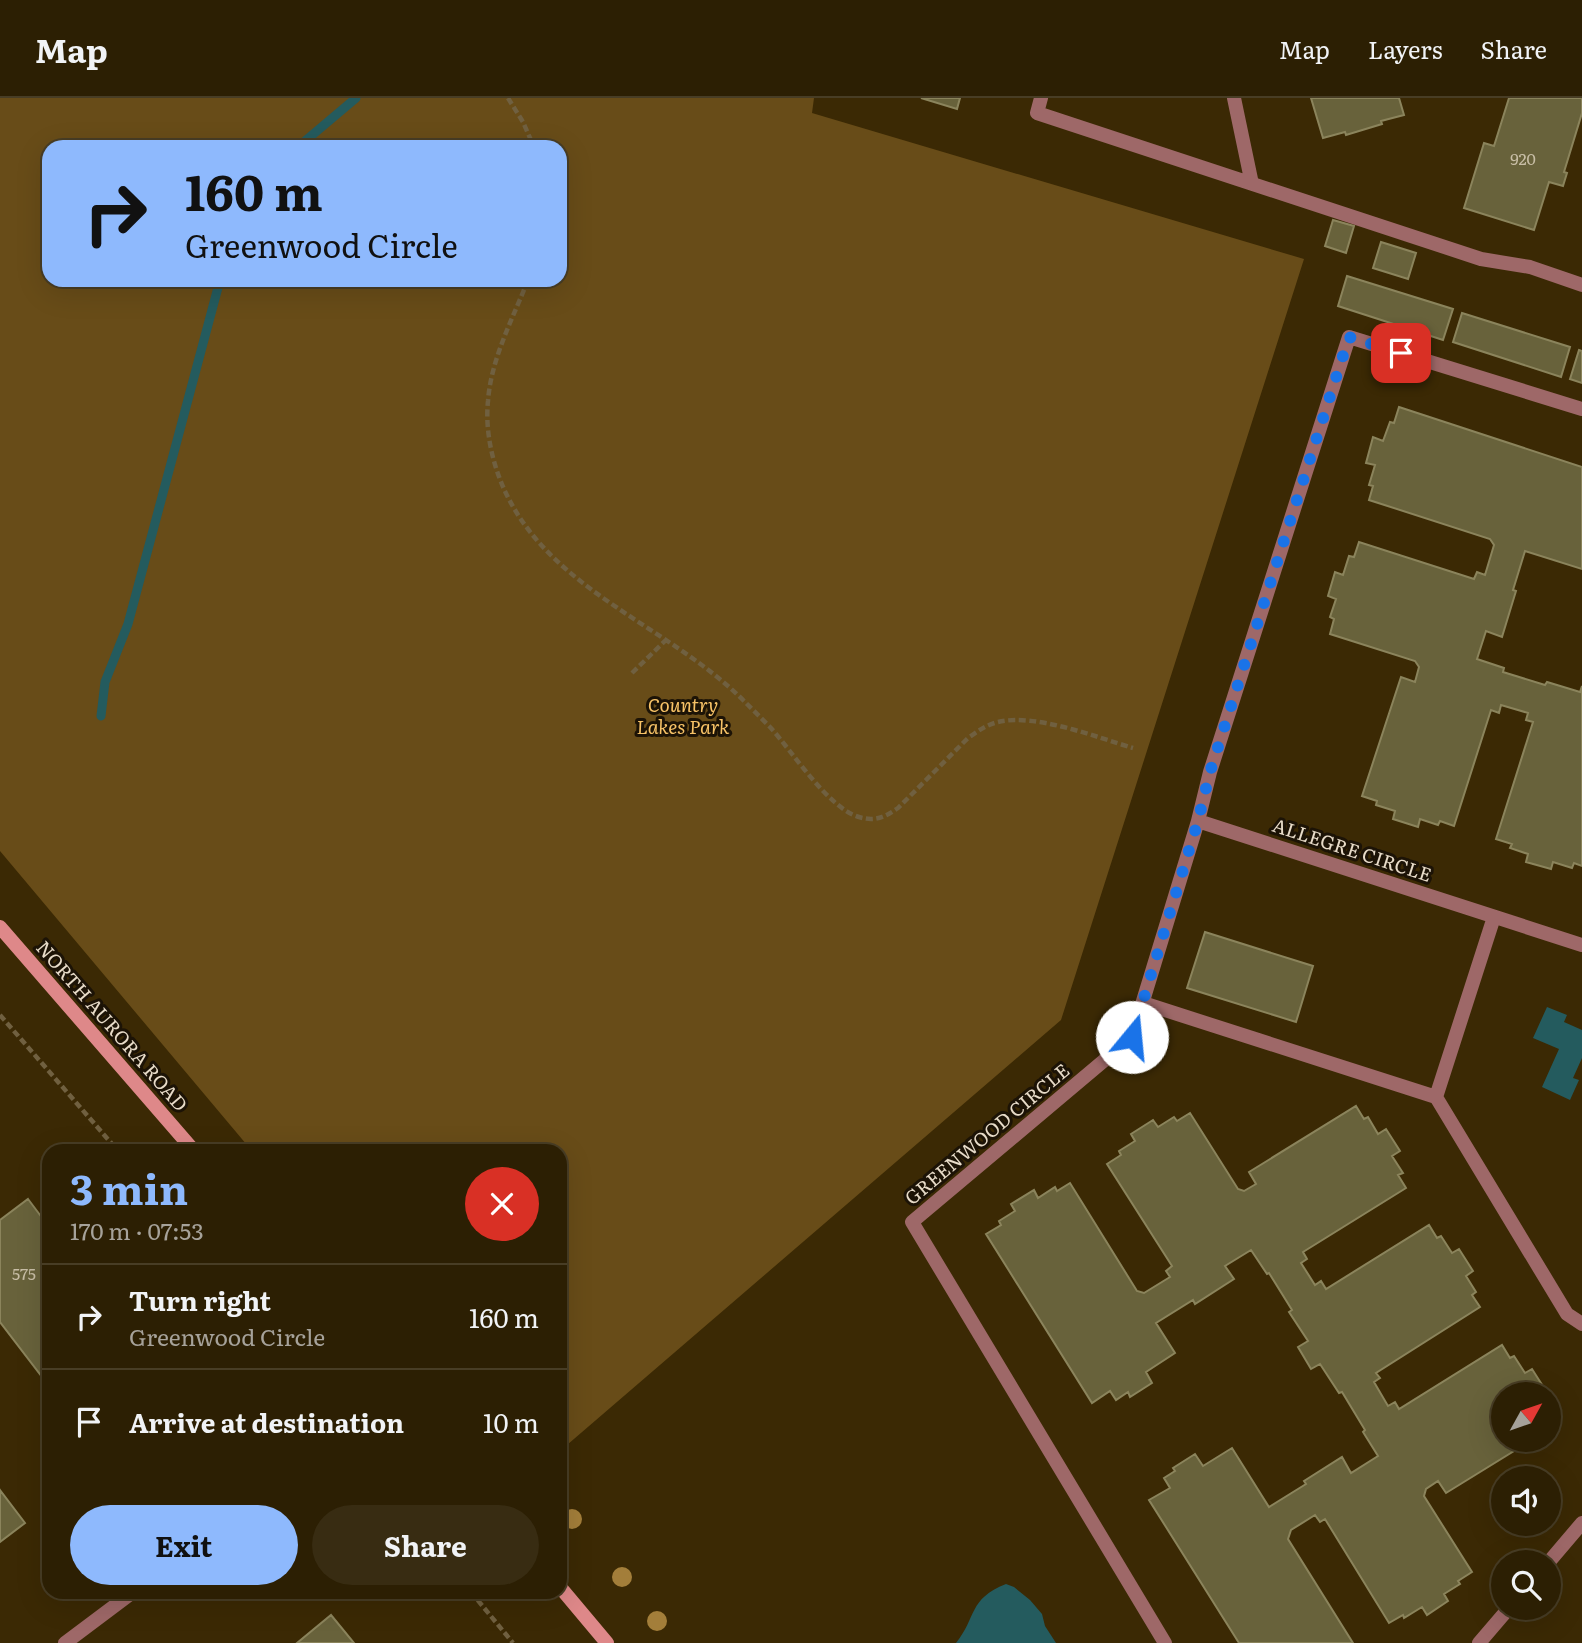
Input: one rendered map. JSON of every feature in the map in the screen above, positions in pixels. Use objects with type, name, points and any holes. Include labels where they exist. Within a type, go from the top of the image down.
[{"type":"main road","name":"NORTH AURORA ROAD","points":[[0,927],[188,1144]]},
{"type":"main road","points":[[567,1595],[607,1643]]},
{"type":"street","points":[[1041,98],[1037,113],[1480,259],[1530,267],[1582,285]]},
{"type":"street","points":[[1234,98],[1252,184]]},
{"type":"street","name":"GREENWOOD CIRCLE","points":[[1165,1643],[912,1222],[1132,1037],[1198,821],[1210,772],[1349,337],[1582,408]]},
{"type":"street","name":"ALLEGRE CIRCLE","points":[[1198,821],[1582,945]]},
{"type":"street","points":[[1436,1097],[1494,916]]},
{"type":"street","points":[[1143,1003],[1436,1097],[1567,1314],[1582,1324]]},
{"type":"street","points":[[1559,1550],[1582,1523]]},
{"type":"street","points":[[65,1643],[124,1599]]},
{"type":"street","points":[[1479,1643],[1499,1620]]},
{"type":"path","points":[[508,98],[531,140]]},
{"type":"path","points":[[525,287],[502,344],[491,378],[487,402],[490,445],[497,472],[525,527],[553,558],[581,582],[667,639],[736,693],[844,810],[858,817],[885,817],[898,808],[968,738],[981,728],[997,722],[1035,720],[1133,748]]},
{"type":"path","points":[[632,673],[667,639]]},
{"type":"path","points":[[0,1015],[112,1144]]},
{"type":"path","points":[[477,1599],[513,1643]]},
{"type":"green space","name":"Country Lakes Park","points":[[0,98],[814,98],[812,113],[1304,259],[1061,1020],[567,1445],[567,1144],[246,1144],[0,851]]},
{"type":"water","points":[[1547,1007],[1567,1015],[1564,1022],[1582,1030],[1582,1058],[1573,1078],[1579,1080],[1570,1100],[1542,1087],[1559,1049],[1533,1038]]},
{"type":"water","points":[[1006,1584],[1030,1600],[1042,1614],[1045,1626],[1056,1643],[956,1643],[979,1602]]},
{"type":"building","points":[[921,98],[960,98],[957,109]]},
{"type":"building","points":[[1311,98],[1399,98],[1404,115],[1346,135],[1345,132],[1323,138]]},
{"type":"building","points":[[1509,98],[1582,98],[1582,113],[1564,172],[1567,173],[1563,186],[1549,182],[1534,230],[1464,208],[1484,143],[1494,146]]},
{"type":"building","points":[[1333,220],[1354,226],[1346,253],[1325,246]]},
{"type":"building","points":[[1381,242],[1416,253],[1408,279],[1373,268]]},
{"type":"building","points":[[1347,276],[1453,309],[1443,340],[1338,306]]},
{"type":"building","points":[[1462,313],[1570,347],[1561,377],[1453,342]]},
{"type":"building","points":[[1579,350],[1582,351],[1582,383],[1570,379]]},
{"type":"building","points":[[1399,407],[1582,467],[1582,569],[1525,551],[1502,637],[1486,631],[1477,659],[1504,668],[1503,672],[1545,685],[1547,682],[1580,692],[1582,686],[1582,866],[1574,863],[1572,868],[1553,862],[1551,869],[1526,862],[1528,854],[1510,848],[1512,844],[1496,839],[1533,722],[1526,720],[1528,713],[1501,705],[1499,713],[1491,710],[1454,826],[1440,821],[1438,825],[1420,819],[1418,827],[1393,819],[1395,811],[1376,805],[1377,801],[1362,796],[1401,677],[1415,682],[1419,667],[1415,661],[1330,634],[1334,619],[1330,617],[1336,599],[1328,596],[1335,572],[1343,575],[1349,556],[1354,557],[1359,542],[1474,579],[1477,572],[1485,575],[1494,545],[1490,539],[1369,500],[1373,486],[1369,485],[1375,465],[1366,463],[1373,437],[1383,441],[1390,422],[1394,423]]},
{"type":"building","points":[[1205,932],[1313,966],[1296,1022],[1187,988]]},
{"type":"building","points":[[1356,1106],[1364,1119],[1368,1117],[1378,1134],[1386,1129],[1400,1151],[1392,1156],[1403,1173],[1398,1175],[1406,1188],[1303,1252],[1307,1259],[1301,1263],[1315,1285],[1321,1281],[1326,1289],[1429,1225],[1437,1238],[1441,1236],[1452,1253],[1459,1249],[1473,1271],[1466,1276],[1476,1292],[1472,1295],[1480,1307],[1376,1373],[1380,1378],[1374,1382],[1388,1406],[1395,1402],[1399,1409],[1502,1345],[1510,1358],[1514,1356],[1525,1373],[1532,1369],[1540,1382],[1491,1382],[1491,1452],[1513,1452],[1446,1493],[1438,1481],[1426,1489],[1424,1496],[1472,1572],[1444,1594],[1448,1601],[1427,1615],[1422,1607],[1389,1623],[1325,1519],[1320,1522],[1315,1515],[1291,1530],[1288,1539],[1353,1643],[1239,1643],[1149,1500],[1170,1488],[1164,1478],[1175,1471],[1173,1468],[1195,1454],[1203,1466],[1232,1448],[1269,1507],[1342,1457],[1351,1473],[1378,1456],[1342,1392],[1339,1393],[1320,1364],[1311,1369],[1298,1347],[1308,1341],[1269,1273],[1267,1274],[1251,1250],[1225,1266],[1234,1279],[1195,1304],[1193,1300],[1156,1323],[1175,1353],[1146,1372],[1152,1383],[1130,1397],[1128,1392],[1116,1400],[1110,1391],[1092,1403],[986,1234],[1001,1225],[999,1221],[1015,1211],[1011,1204],[1034,1190],[1038,1198],[1055,1187],[1057,1191],[1070,1183],[1137,1291],[1144,1293],[1170,1277],[1166,1271],[1172,1266],[1107,1164],[1121,1155],[1119,1151],[1135,1141],[1131,1134],[1153,1120],[1158,1127],[1174,1117],[1177,1121],[1190,1113],[1238,1189],[1244,1191],[1256,1184],[1249,1172]]},
{"type":"building","points":[[28,1199],[42,1218],[42,1377],[0,1322],[0,1220]]},
{"type":"building","points":[[0,1490],[25,1523],[0,1542]]},
{"type":"building","points":[[331,1615],[354,1643],[297,1643]]},
{"type":"waterway","points":[[306,140],[356,98]]},
{"type":"waterway","points":[[101,716],[105,682],[128,624],[218,287]]},
{"type":"route","points":[[1132,1037],[1198,821],[1210,772],[1349,337],[1401,353]]}]
